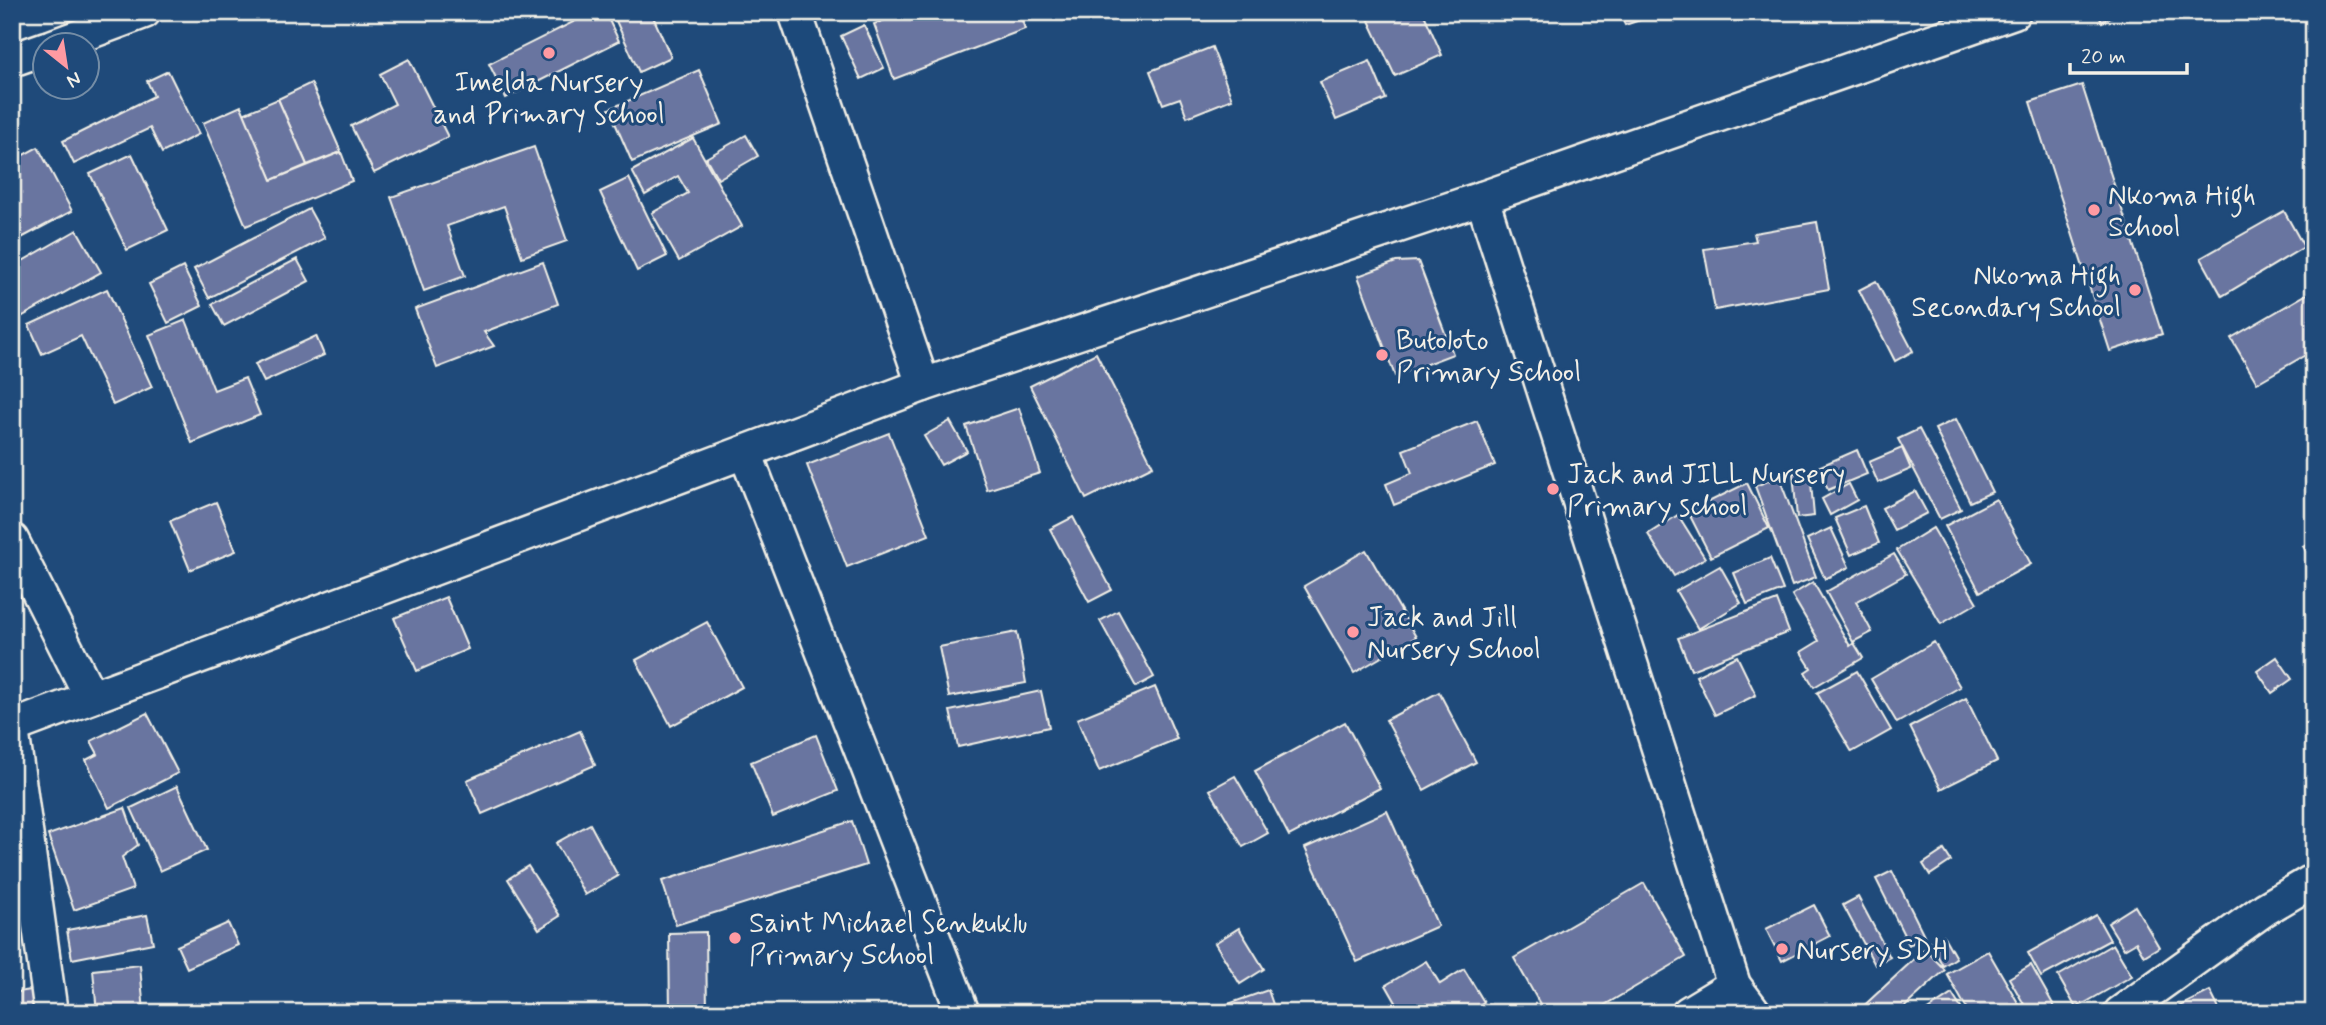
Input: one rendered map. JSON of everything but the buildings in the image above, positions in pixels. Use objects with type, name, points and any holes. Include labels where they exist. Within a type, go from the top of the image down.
[{"type":"street","points":[[90,32],[144,12]]},
{"type":"street","points":[[795,12],[923,385]]},
{"type":"street","points":[[51,1013],[12,728],[923,385],[1482,198],[2014,12]]},
{"type":"street","points":[[12,60],[32,53]]},
{"type":"street","points":[[1482,198],[1734,985],[1755,1013]]},
{"type":"street","points":[[744,452],[962,1013]]},
{"type":"street","points":[[12,540],[91,697]]},
{"type":"street","points":[[2120,1013],[2265,909],[2314,880]]},
{"type":"street","points":[[1688,1013],[1734,985]]},
{"type":"place","name":"Imelda Nursery and Primary School","points":[[549,53]]},
{"type":"place","name":"Nkoma High School","points":[[2094,210]]},
{"type":"place","name":"Nkoma High Secondary School","points":[[2135,290]]},
{"type":"place","name":"Butoloto Primary School","points":[[1382,355]]},
{"type":"place","name":"Jack and JILL Nursery Primary school","points":[[1553,489]]},
{"type":"place","name":"Jack and Jill Nursery School","points":[[1353,632]]},
{"type":"place","name":"Saint Michael Senkuklu Primary School","points":[[735,938]]},
{"type":"place","name":"Nursery SDH","points":[[1782,949]]}]
